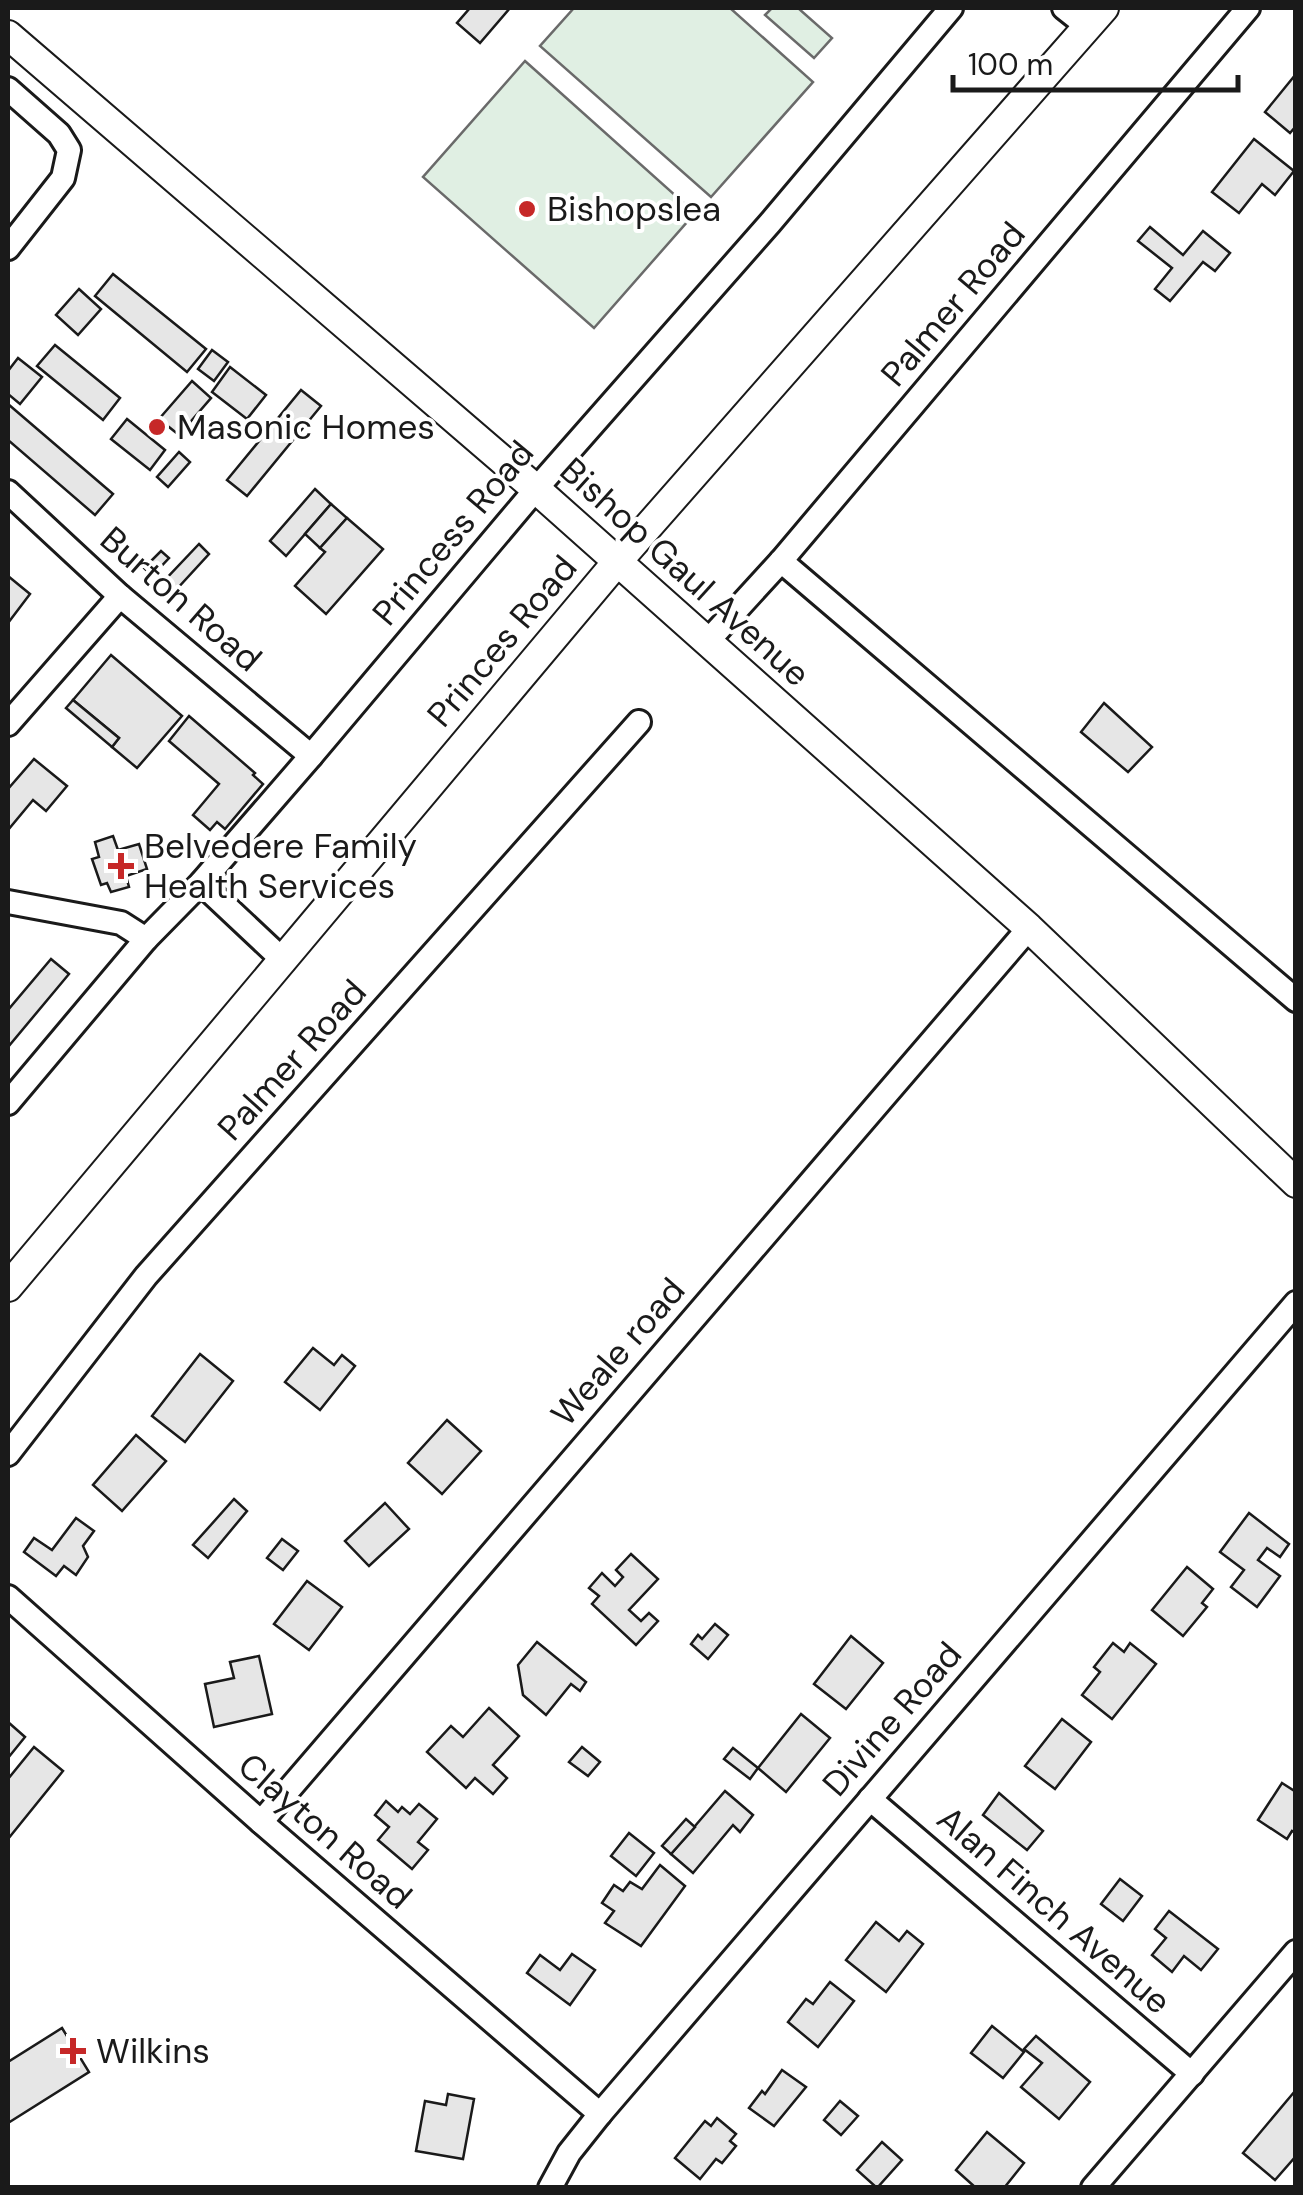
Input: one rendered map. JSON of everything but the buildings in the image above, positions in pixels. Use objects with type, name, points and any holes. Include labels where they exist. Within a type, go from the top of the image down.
[{"type":"main road","name":"Princes Road","points":[[8,1287],[617,562],[1096,17]]},
{"type":"main road","name":"Bishop Gaul Avenue","points":[[8,35],[536,490],[1029,928],[1296,1183]]},
{"type":"street","name":"Princess Road","points":[[8,1103],[952,8]]},
{"type":"street","points":[[1064,8],[1096,17]]},
{"type":"street","name":"Palmer Road","points":[[706,642],[781,561],[1248,8]]},
{"type":"street","points":[[8,90],[59,134],[69,150],[63,178],[8,248]]},
{"type":"street","name":"Burton Road","points":[[8,492],[120,596],[311,756]]},
{"type":"street","name":"Bishop Gaul Avenue","points":[[781,561],[1296,1000]]},
{"type":"street","points":[[8,724],[120,596]]},
{"type":"street","name":"Palmer Road","points":[[8,1454],[146,1276],[639,722]]},
{"type":"street","points":[[201,883],[284,961]]},
{"type":"street","points":[[8,902],[121,923],[146,939]]},
{"type":"street","name":"Weale road","points":[[261,1822],[1029,928]]},
{"type":"street","name":"Divine Road","points":[[550,2188],[570,2152],[600,2114],[1296,1302]]},
{"type":"street","name":"Clayton Road","points":[[8,1597],[261,1822],[600,2114]]},
{"type":"street","name":"Alan Finch Avenue","points":[[870,1799],[1192,2074]]},
{"type":"street","points":[[1094,2188],[1296,1952]]},
{"type":"green space","points":[[574,8],[730,8],[813,82],[711,197],[540,46]]},
{"type":"green space","points":[[772,8],[798,8],[832,38],[814,58],[765,15]]},
{"type":"green space","points":[[525,61],[695,213],[594,328],[423,177]]},
{"type":"place","name":"Bishopslea","points":[[527,209]]},
{"type":"place","name":"Masonic Homes","points":[[157,427]]},
{"type":"place","name":"Belvedere Family Health Services","points":[[121,866]]},
{"type":"place","name":"Wilkins","points":[[73,2051]]}]
